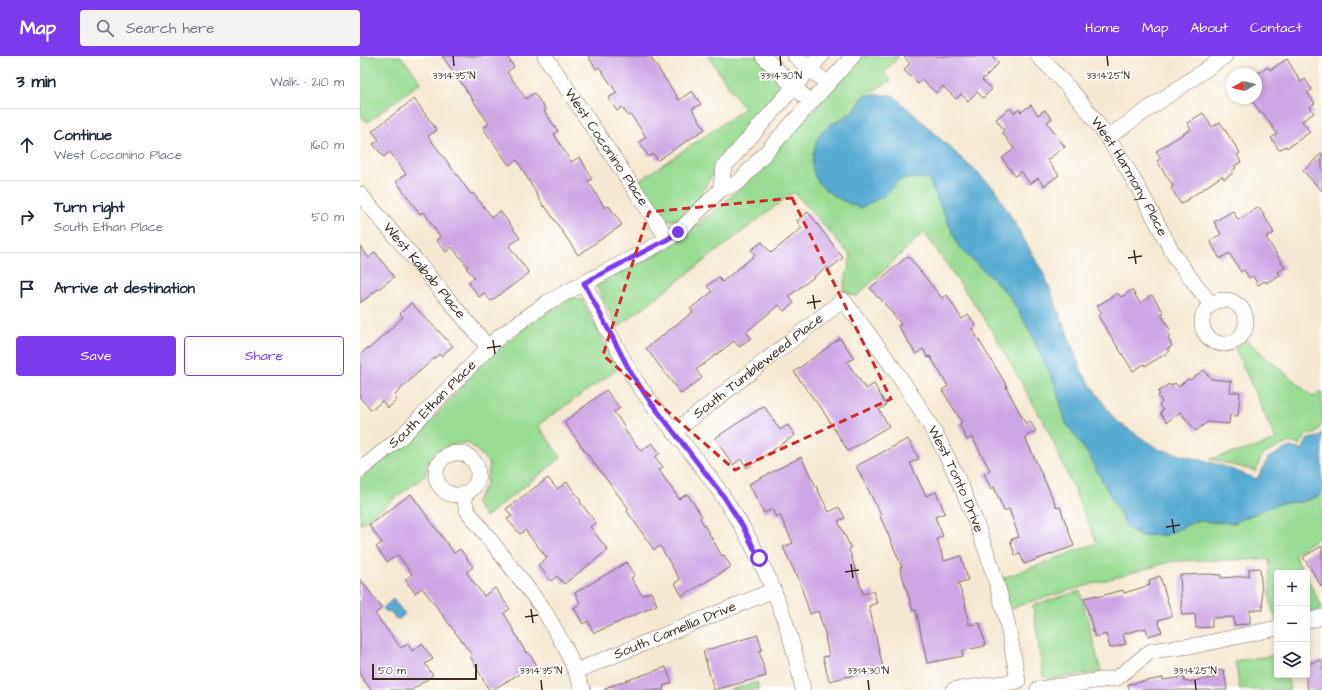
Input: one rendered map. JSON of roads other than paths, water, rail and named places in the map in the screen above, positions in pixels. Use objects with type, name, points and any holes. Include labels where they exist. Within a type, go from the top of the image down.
[{"type":"street","name":"West Coconino Place","points":[[545,56],[668,239]]},
{"type":"street","points":[[762,56],[811,102]]},
{"type":"street","points":[[795,56],[828,84]]},
{"type":"street","points":[[720,190],[724,167],[821,56]]},
{"type":"street","name":"South Ethan Place","points":[[360,470],[400,438],[461,374],[500,336],[548,302],[668,239],[678,232],[720,190],[739,182],[853,56]]},
{"type":"street","name":"West Harmony Place","points":[[1038,56],[1059,75],[1108,137],[1137,185],[1174,254],[1211,304]]},
{"type":"street","points":[[1108,137],[1225,56]]},
{"type":"street","name":"West Kaibab Place","points":[[360,194],[489,348]]},
{"type":"street","points":[[584,283],[631,373],[649,400],[724,497],[743,527],[774,590],[788,629],[803,690]]},
{"type":"street","name":"South Tumbleweed Place","points":[[674,432],[843,300]]},
{"type":"street","name":"West Tonto Drive","points":[[843,300],[872,337],[908,388],[940,443],[967,499],[989,558],[1006,619],[1018,681],[953,690]]},
{"type":"street","points":[[463,494],[467,510],[542,607],[559,635],[583,690]]},
{"type":"street","name":"South Camellia Drive","points":[[576,671],[774,590]]},
{"type":"street","points":[[1310,620],[1322,617]]},
{"type":"street","points":[[1038,689],[1119,684],[1151,651],[1198,645],[1274,629]]},
{"type":"water","points":[[865,95],[893,95],[995,189],[1045,276],[1082,372],[1115,420],[1158,449],[1220,465],[1257,479],[1268,458],[1290,447],[1302,450],[1308,439],[1318,437],[1322,433],[1322,493],[1319,496],[1302,502],[1282,503],[1270,507],[1234,523],[1196,521],[1166,535],[1141,536],[1127,527],[1088,454],[1066,423],[1055,384],[1025,322],[1008,294],[959,247],[928,178],[901,179],[884,196],[860,208],[841,200],[824,188],[818,181],[813,172],[812,163],[818,137],[826,128],[855,110]]},
{"type":"water","points":[[393,599],[405,614],[398,620],[390,611],[387,613],[383,608]]}]
